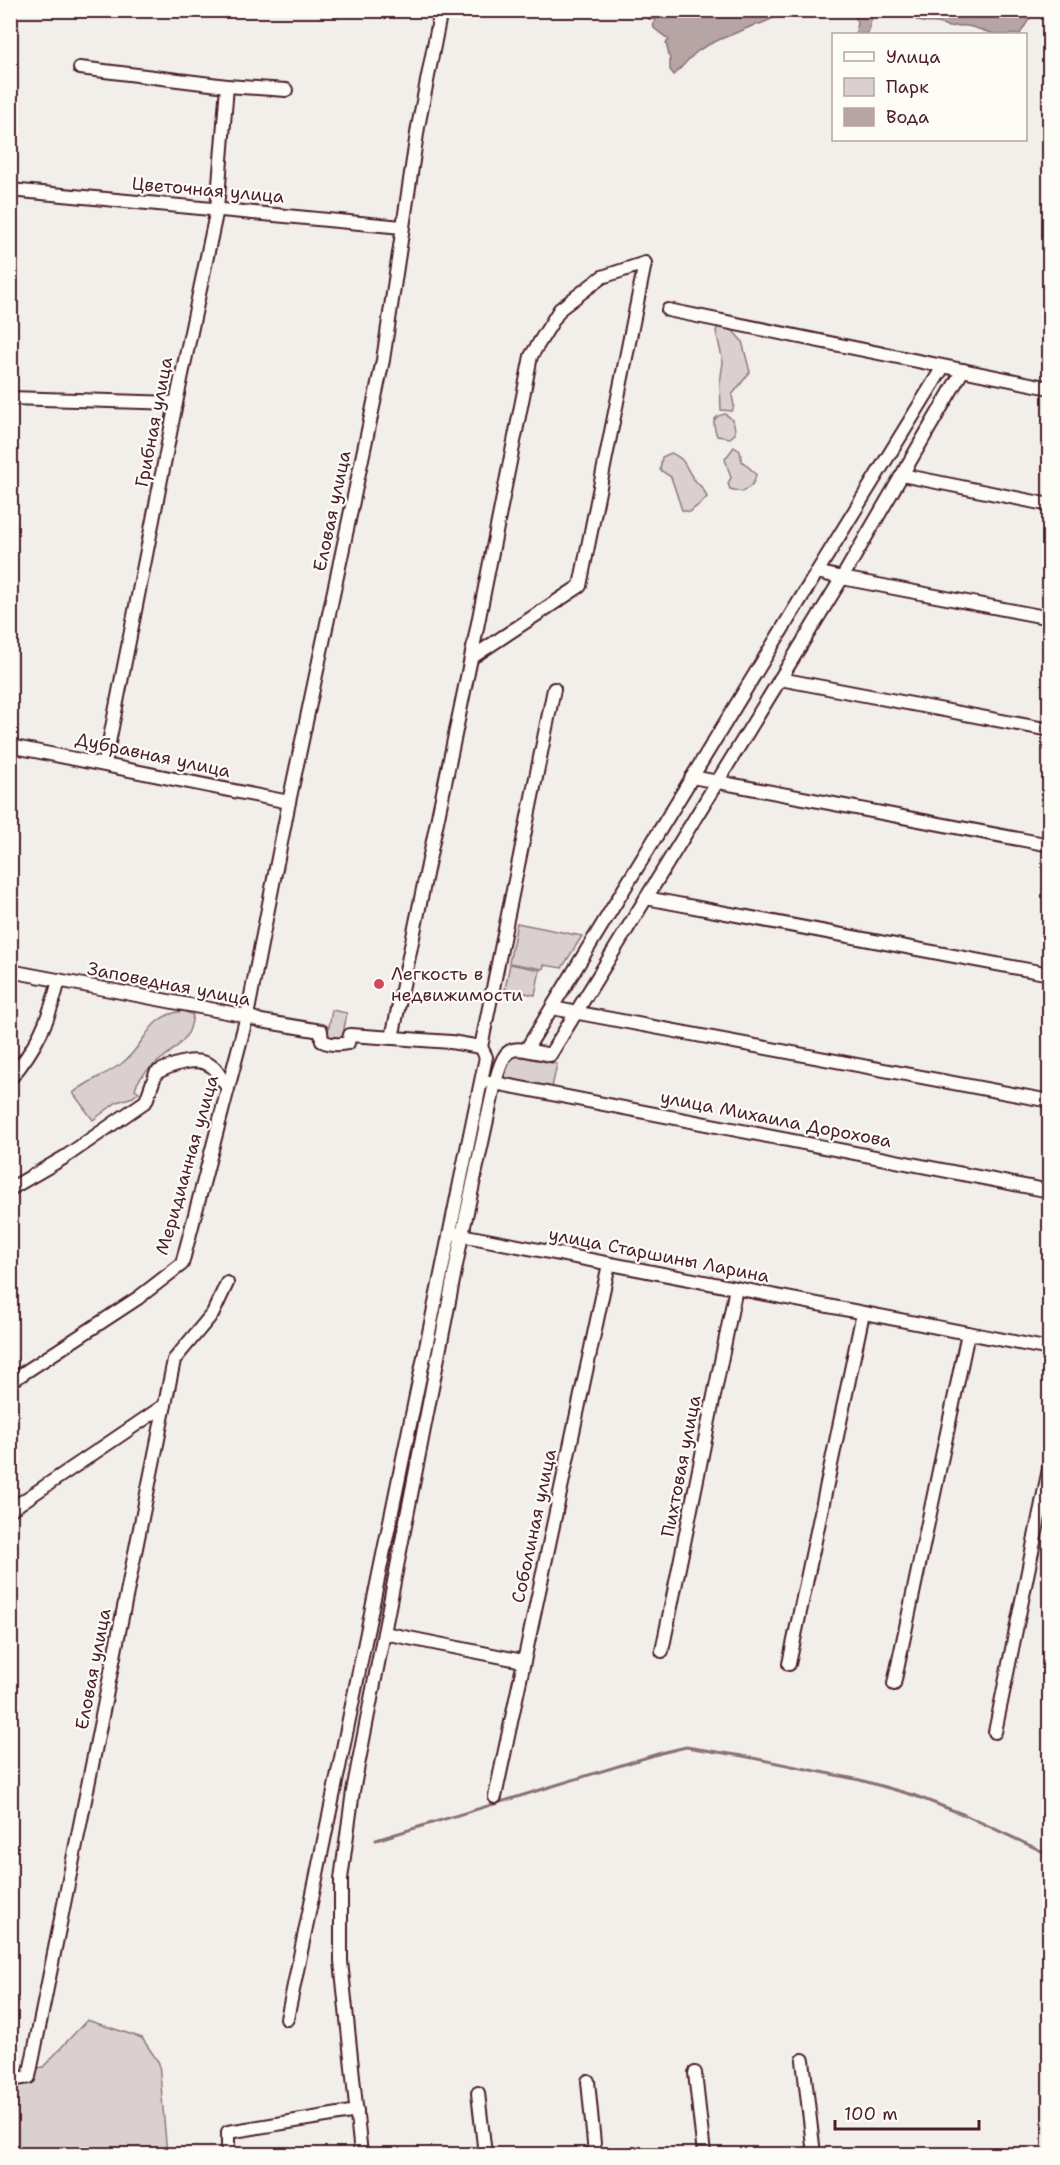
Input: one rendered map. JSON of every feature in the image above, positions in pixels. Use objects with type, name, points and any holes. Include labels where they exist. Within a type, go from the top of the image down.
[{"type":"street","name":"Еловая улица","points":[[247,1016],[289,802],[383,360],[418,127],[441,10]]},
{"type":"street","points":[[80,68],[227,86],[286,90]]},
{"type":"street","name":"Грибная улица","points":[[105,763],[176,403],[218,209],[227,86]]},
{"type":"street","name":"Цветочная улица","points":[[10,190],[402,227]]},
{"type":"street","points":[[471,658],[580,586],[645,263],[602,277],[560,309],[531,356],[392,1038],[451,1042],[481,1047]]},
{"type":"street","points":[[668,310],[1050,388]]},
{"type":"street","points":[[526,1050],[943,367]]},
{"type":"street","points":[[361,2154],[341,1961],[341,1879],[353,1791],[462,1235],[502,1058],[507,1052],[515,1050],[550,1055],[842,578],[963,370]]},
{"type":"street","points":[[10,398],[176,403]]},
{"type":"street","points":[[902,476],[1050,505]]},
{"type":"street","points":[[816,572],[1050,618]]},
{"type":"street","points":[[780,679],[1050,730]]},
{"type":"street","points":[[287,2019],[482,1080],[486,1057],[481,1047],[554,689]]},
{"type":"street","name":"Дубравная улица","points":[[10,746],[105,763],[289,802]]},
{"type":"street","points":[[692,777],[1050,845]]},
{"type":"street","points":[[646,898],[1050,974]]},
{"type":"street","name":"Заповедная улица","points":[[10,971],[321,1031],[322,1041],[339,1045],[348,1043],[350,1035],[392,1038]]},
{"type":"street","points":[[10,1078],[36,1044],[50,1015],[59,980]]},
{"type":"street","points":[[552,1008],[1050,1101]]},
{"type":"street","name":"Меридианная улица","points":[[10,1382],[138,1298],[182,1264],[247,1016]]},
{"type":"street","points":[[10,1189],[65,1157],[146,1101],[156,1073],[173,1064],[200,1062],[213,1068],[228,1088]]},
{"type":"street","name":"улица Михаила Дорохова","points":[[482,1080],[1050,1191]]},
{"type":"street","name":"улица Старшины Ларина","points":[[449,1232],[1050,1349]]},
{"type":"street","name":"Соболиная улица","points":[[495,1797],[609,1264]]},
{"type":"street","name":"Еловая улица","points":[[10,2080],[29,2077],[174,1360],[213,1312],[227,1283]]},
{"type":"street","name":"Пихтовая улица","points":[[662,1651],[736,1288]]},
{"type":"street","points":[[789,1664],[863,1313]]},
{"type":"street","points":[[894,1684],[968,1333]]},
{"type":"street","points":[[10,1510],[165,1406]]},
{"type":"street","points":[[995,1732],[1050,1464]]},
{"type":"street","points":[[384,1633],[524,1661]]},
{"type":"street","points":[[325,1829],[347,1835]]},
{"type":"street","points":[[803,2060],[814,2154]]},
{"type":"street","points":[[695,2073],[704,2154]]},
{"type":"street","points":[[588,2081],[595,2154]]},
{"type":"street","points":[[478,2093],[485,2154]]},
{"type":"street","points":[[228,2154],[228,2132],[357,2111]]},
{"type":"green space","points":[[727,324],[742,341],[750,372],[732,395],[734,406],[732,411],[721,410],[720,383],[723,362],[716,331],[718,326]]},
{"type":"green space","points":[[725,414],[734,425],[735,434],[730,438],[717,436],[714,428],[715,419]]},
{"type":"green space","points":[[734,447],[740,451],[742,461],[756,474],[752,485],[742,492],[730,489],[728,483],[731,478],[725,459]]},
{"type":"green space","points":[[671,453],[683,461],[707,497],[690,512],[682,510],[671,477],[660,470],[662,457]]},
{"type":"green space","points":[[517,923],[582,936],[562,968],[544,965],[543,969],[509,963]]},
{"type":"green space","points":[[510,964],[540,970],[535,995],[505,989]]},
{"type":"green space","points":[[332,1010],[347,1013],[342,1040],[327,1038]]},
{"type":"green space","points":[[183,1011],[193,1015],[189,1031],[182,1041],[144,1073],[135,1089],[139,1092],[133,1097],[117,1102],[93,1120],[73,1093],[121,1064],[161,1019]]},
{"type":"green space","points":[[515,1055],[557,1064],[552,1088],[502,1077],[506,1059]]},
{"type":"green space","points":[[87,2020],[142,2038],[159,2063],[167,2154],[11,2154],[10,2074],[43,2067]]},
{"type":"water","points":[[658,10],[807,11],[804,15],[785,13],[712,43],[695,53],[674,75],[670,70],[666,43],[669,40],[654,28],[653,24],[656,20],[644,16],[649,12],[648,16],[654,16]]},
{"type":"water","points":[[851,11],[873,11],[868,33],[856,33],[857,21]]},
{"type":"water","points":[[908,11],[1034,11],[1021,33],[992,33],[968,26],[948,27],[916,19]]},
{"type":"waterway","points":[[376,1840],[686,1747],[860,1780],[913,1795],[965,1815],[1050,1855]]},
{"type":"place","name":"Легкость в недвижимости","points":[[379,984]]}]
